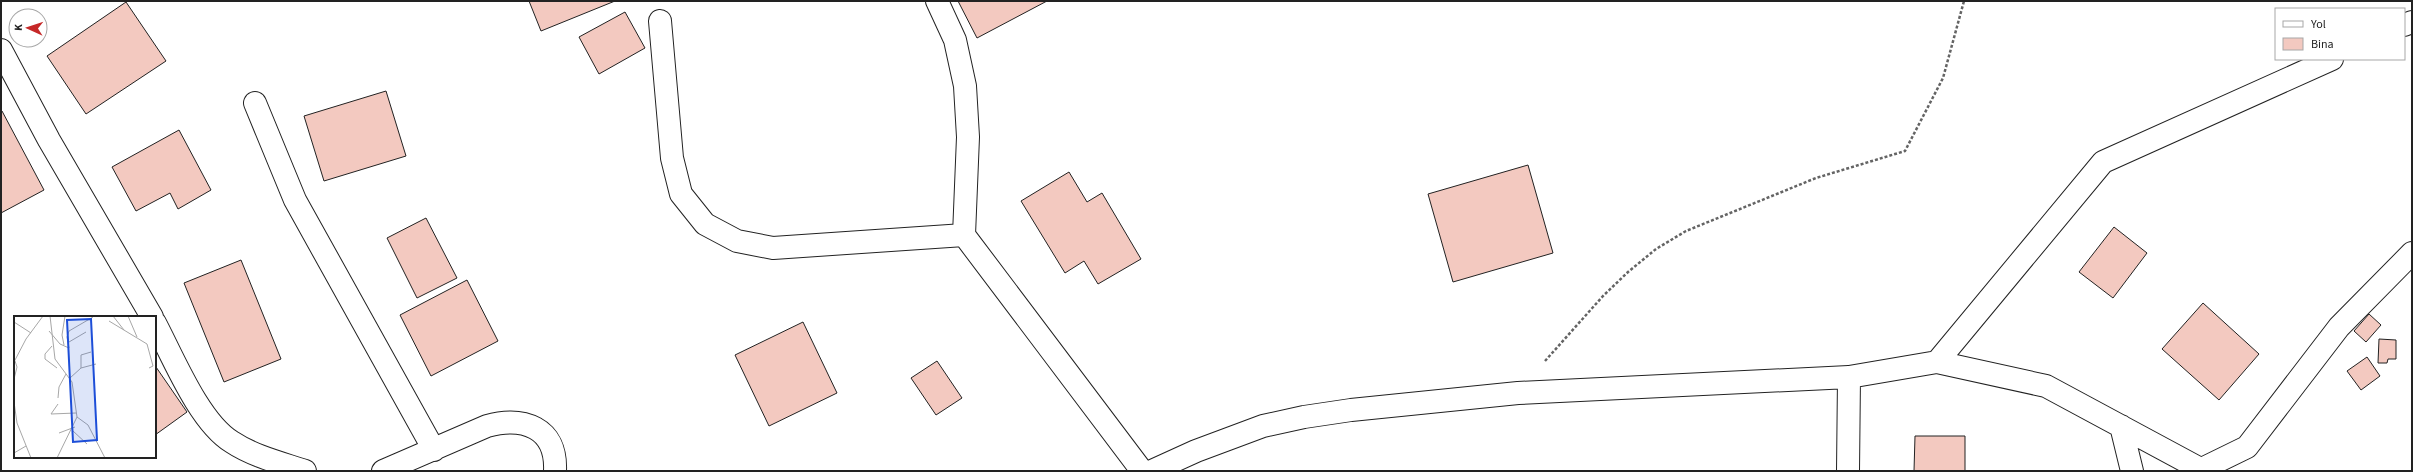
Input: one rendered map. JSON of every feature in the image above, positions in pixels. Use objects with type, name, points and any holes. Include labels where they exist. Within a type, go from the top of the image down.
[{"type":"street","points":[[938,1],[955,40],[965,86],[968,137],[964,235],[1142,471]]},
{"type":"street","points":[[660,21],[672,158],[681,194],[704,224],[737,240],[773,248],[964,235]]},
{"type":"street","points":[[1,50],[49,140],[151,316]]},
{"type":"street","points":[[1937,362],[2103,162],[2330,60]]},
{"type":"street","points":[[255,103],[294,200],[434,450]]},
{"type":"street","points":[[1152,471],[1236,435],[1304,417],[1518,393],[1849,377],[1937,362],[2046,386],[2203,470],[2247,447],[2339,327],[2412,253]]},
{"type":"street","points":[[156,325],[202,411],[215,429],[232,442],[273,461],[305,471]]},
{"type":"street","points":[[1848,471],[1849,377]]},
{"type":"street","points":[[383,471],[487,426],[504,422],[518,421],[536,428],[546,438],[551,450],[555,471]]},
{"type":"street","points":[[2121,426],[2132,471]]},
{"type":"path","points":[[1518,393],[1603,296],[1656,249],[1686,230],[1816,178],[1905,151],[1943,78],[1964,1]]},
{"type":"building","points":[[529,1],[615,1],[541,31]]},
{"type":"building","points":[[958,1],[1047,1],[977,38]]},
{"type":"building","points":[[126,2],[166,61],[86,114],[47,56]]},
{"type":"building","points":[[625,12],[645,48],[599,74],[579,37]]},
{"type":"building","points":[[386,91],[406,156],[324,181],[304,116]]},
{"type":"building","points":[[1,111],[44,190],[1,213]]},
{"type":"building","points":[[179,130],[211,190],[178,209],[170,193],[136,211],[112,167]]},
{"type":"building","points":[[1528,165],[1553,253],[1453,282],[1428,194]]},
{"type":"building","points":[[1069,172],[1087,202],[1102,193],[1141,259],[1098,284],[1084,261],[1065,273],[1021,201]]},
{"type":"building","points":[[426,218],[457,278],[417,298],[387,238]]},
{"type":"building","points":[[2114,227],[2147,253],[2113,298],[2079,272]]},
{"type":"building","points":[[241,260],[281,359],[224,382],[184,283]]},
{"type":"building","points":[[467,280],[498,341],[431,376],[400,315]]},
{"type":"building","points":[[2203,303],[2259,354],[2219,400],[2162,349]]},
{"type":"building","points":[[2369,314],[2381,325],[2366,342],[2354,331]]},
{"type":"building","points":[[803,322],[837,393],[769,426],[735,355]]},
{"type":"building","points":[[2379,339],[2396,340],[2396,359],[2388,359],[2387,363],[2378,363]]},
{"type":"building","points":[[2367,357],[2380,376],[2361,390],[2347,371]]},
{"type":"building","points":[[937,361],[962,398],[936,415],[911,378]]},
{"type":"building","points":[[156,367],[187,412],[156,434]]},
{"type":"building","points":[[1915,436],[1965,436],[1965,471],[1914,471]]}]
